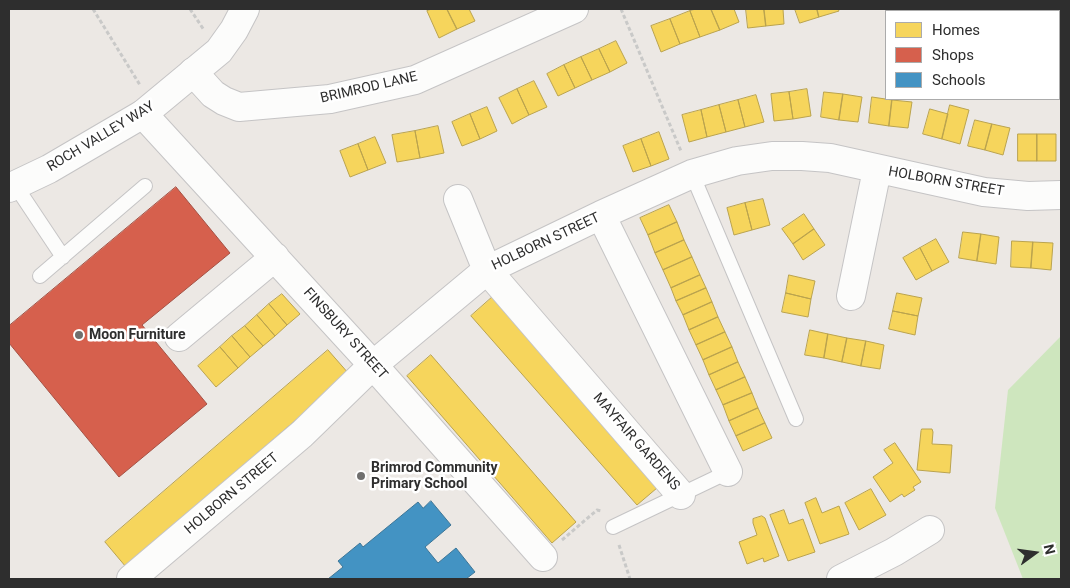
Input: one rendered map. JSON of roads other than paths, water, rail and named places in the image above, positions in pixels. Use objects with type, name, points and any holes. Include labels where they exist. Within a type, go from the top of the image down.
[{"type":"street","name":"ROCH VALLEY WAY","points":[[12,187],[49,169],[149,110],[219,51],[234,30],[245,9]]},
{"type":"street","name":"BRIMROD LANE","points":[[193,72],[213,94],[224,101],[239,106],[330,99],[415,80],[574,9]]},
{"type":"street","name":"FINSBURY STREET","points":[[149,110],[275,257],[543,557]]},
{"type":"street","name":"HOLBORN STREET","points":[[132,579],[302,434],[373,365],[486,270],[692,174],[737,161],[772,156],[802,156],[830,158],[877,170],[984,192],[1028,196],[1061,195]]},
{"type":"street","points":[[851,296],[877,170]]},
{"type":"street","name":"MAYFAIR GARDENS","points":[[458,199],[486,270],[682,495]]},
{"type":"street","name":"MAYFAIR GARDENS","points":[[602,215],[728,472]]},
{"type":"street","points":[[179,337],[275,257]]},
{"type":"street","points":[[841,579],[894,552],[930,530]]},
{"type":"lane","points":[[692,174],[796,419]]},
{"type":"lane","points":[[40,276],[145,186]]},
{"type":"lane","points":[[12,187],[63,257]]},
{"type":"lane","name":"MAYFAIR GARDENS","points":[[682,495],[728,472]]},
{"type":"lane","points":[[613,527],[682,495]]},
{"type":"place","name":"Moon Furniture","points":[[79,335]]},
{"type":"place","name":"Brimrod Community Primary School","points":[[361,476]]}]
